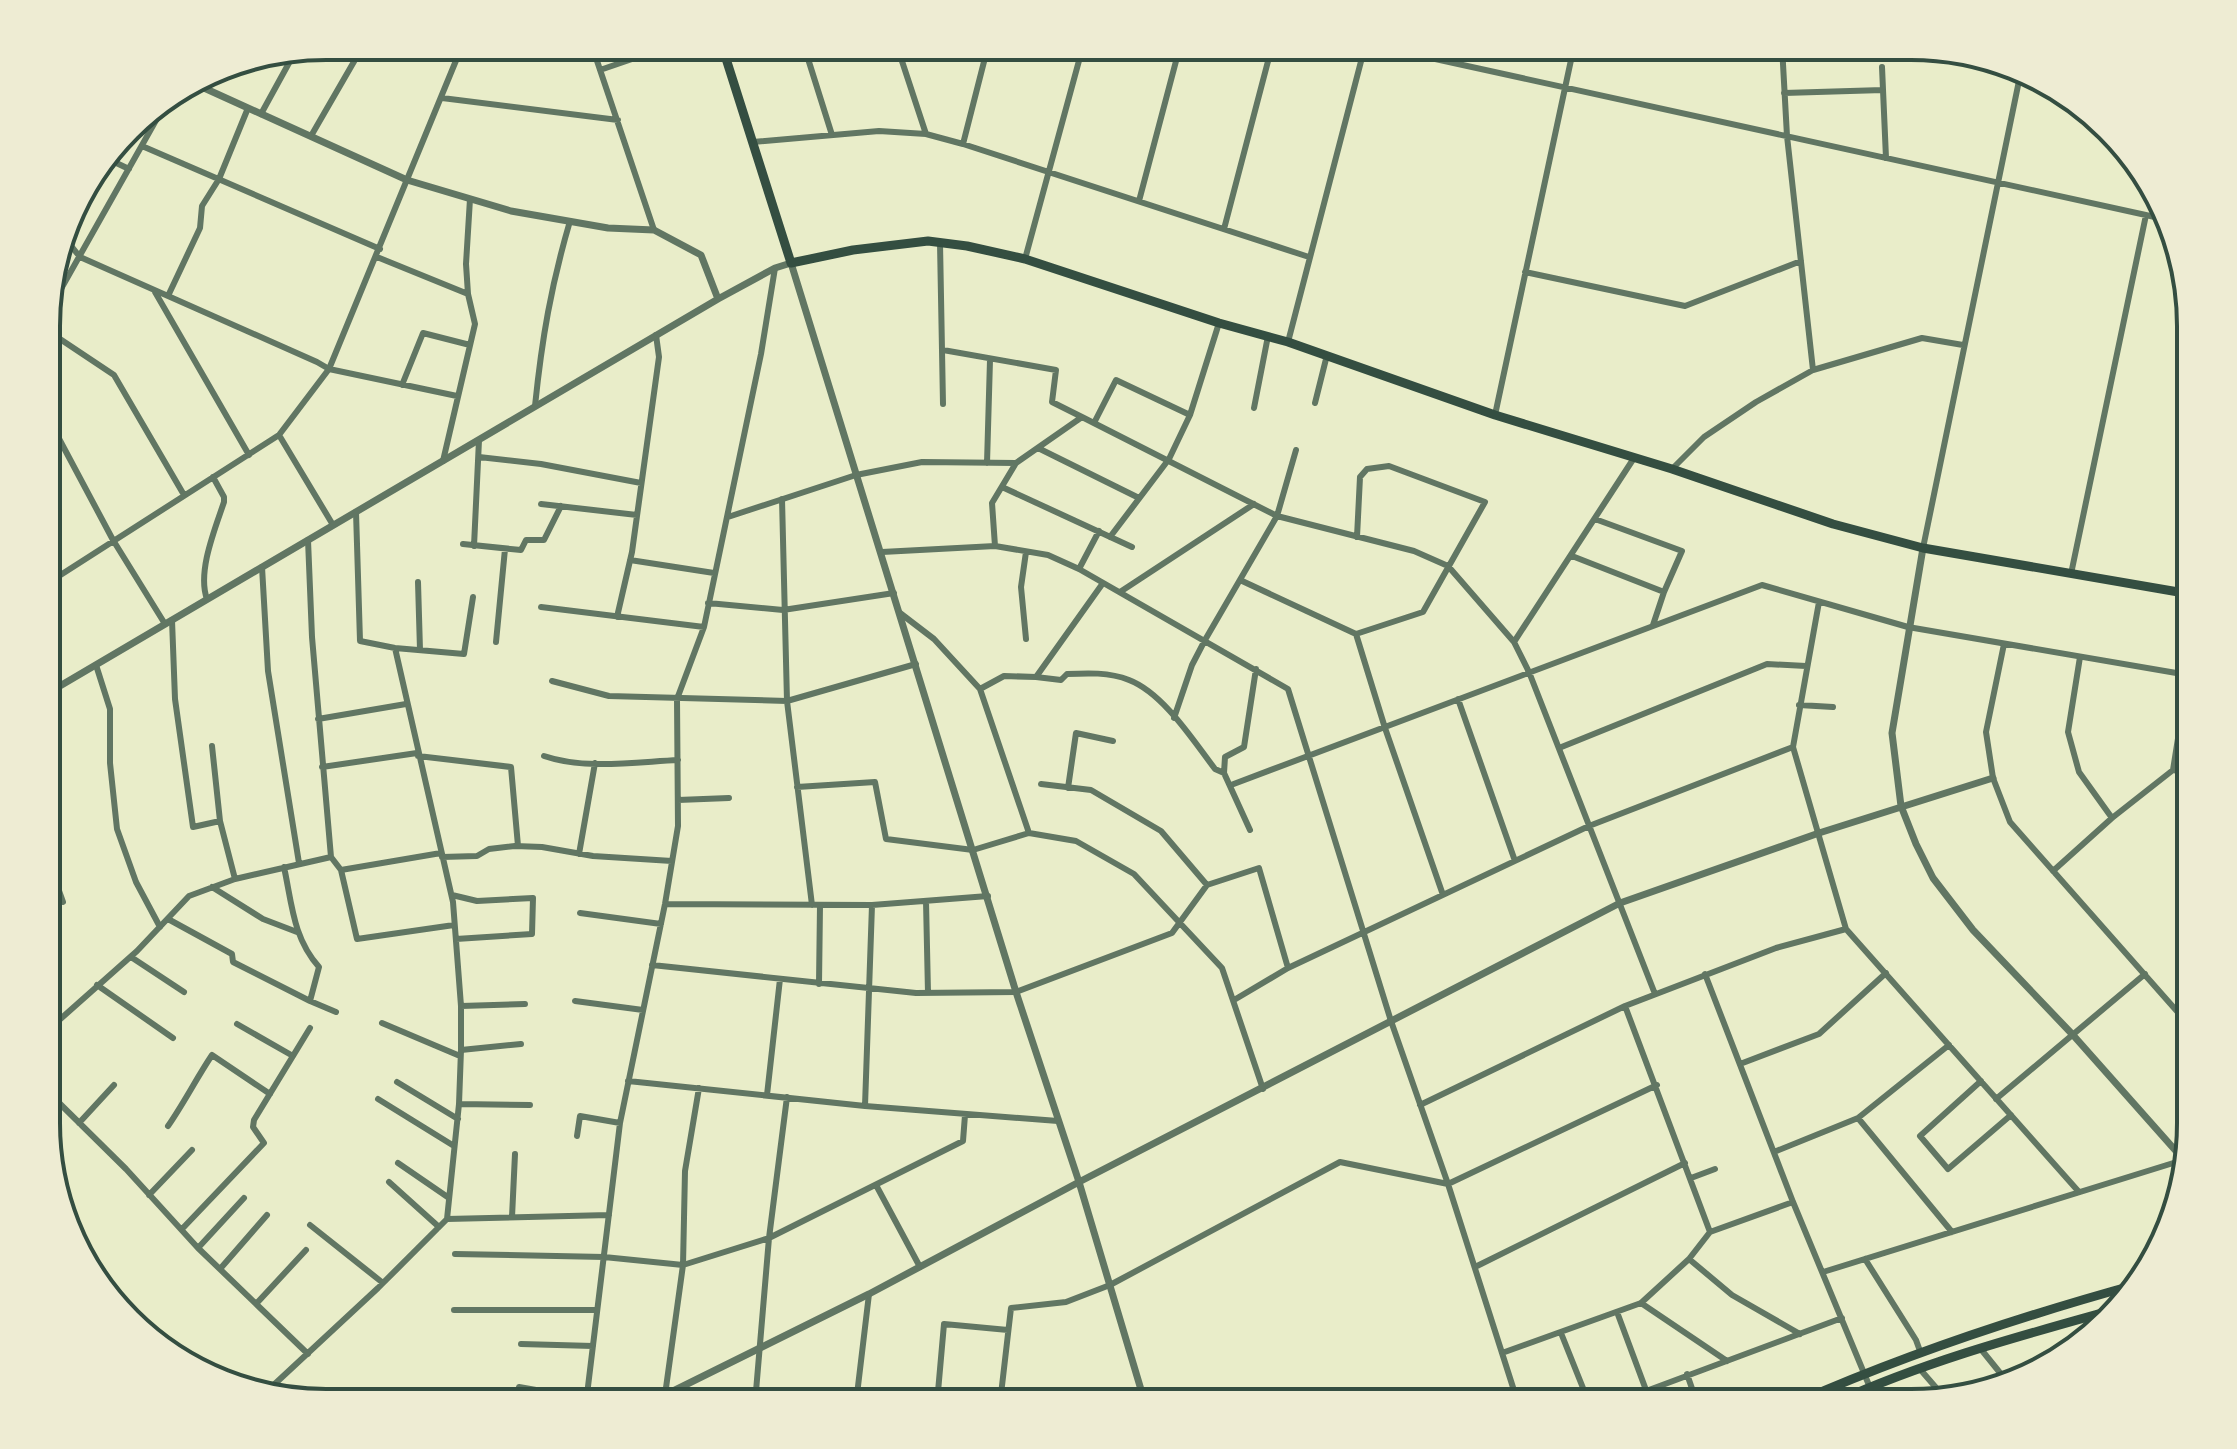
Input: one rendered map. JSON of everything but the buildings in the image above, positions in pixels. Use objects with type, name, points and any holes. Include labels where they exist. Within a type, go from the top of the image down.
[{"type":"main road","points":[[727,60],[791,263],[853,250],[928,241],[1025,259],[1219,323],[1288,342],[1495,415],[1672,469],[1833,524],[1923,548],[2176,592]]},
{"type":"main road","points":[[1830,1388],[1920,1351],[2012,1320],[2117,1290]]},
{"type":"main road","points":[[1870,1387],[1980,1347],[2094,1315]]},
{"type":"street","points":[[311,136],[355,60]]},
{"type":"street","points":[[60,575],[279,435],[329,369],[457,60]]},
{"type":"street","points":[[597,60],[654,230]]},
{"type":"street","points":[[600,70],[629,60]]},
{"type":"street","points":[[808,60],[832,135]]},
{"type":"street","points":[[902,60],[926,134]]},
{"type":"street","points":[[963,144],[984,60]]},
{"type":"street","points":[[1025,259],[1079,60]]},
{"type":"street","points":[[1139,201],[1176,60]]},
{"type":"street","points":[[1224,229],[1268,60]]},
{"type":"street","points":[[1288,342],[1361,60]]},
{"type":"street","points":[[1439,60],[2153,217]]},
{"type":"street","points":[[1495,415],[1571,60]]},
{"type":"street","points":[[1783,60],[1787,136],[1813,370]]},
{"type":"street","points":[[261,114],[289,62]]},
{"type":"street","points":[[1882,67],[1886,158]]},
{"type":"street","points":[[2019,83],[1908,627],[1892,733],[1901,806],[1933,878],[1973,930],[2073,1035],[2175,1150]]},
{"type":"street","points":[[206,89],[407,180],[511,211],[608,228],[654,230],[701,255],[718,299]]},
{"type":"street","points":[[1784,93],[1883,90]]},
{"type":"street","points":[[442,98],[618,120]]},
{"type":"street","points":[[168,296],[200,228],[202,206],[219,179],[248,108]]},
{"type":"street","points":[[63,287],[155,123]]},
{"type":"street","points":[[753,142],[879,131],[926,134],[1309,257]]},
{"type":"street","points":[[142,146],[380,249]]},
{"type":"street","points":[[116,163],[129,169]]},
{"type":"street","points":[[443,461],[475,324],[468,294],[466,264],[470,199]]},
{"type":"street","points":[[2071,574],[2146,215]]},
{"type":"street","points":[[535,406],[543,331],[570,221]]},
{"type":"street","points":[[940,243],[943,404]]},
{"type":"street","points":[[72,247],[80,257],[329,369],[457,396]]},
{"type":"street","points":[[377,257],[468,294]]},
{"type":"street","points":[[1525,272],[1685,306],[1801,261]]},
{"type":"street","points":[[60,686],[718,299],[775,268],[791,263],[1141,1388]]},
{"type":"street","points":[[588,1389],[620,1123],[678,826],[677,699],[704,627],[775,268]]},
{"type":"street","points":[[154,291],[249,455]]},
{"type":"street","points":[[1110,537],[1169,459],[1190,415],[1219,323]]},
{"type":"street","points":[[402,385],[423,333],[470,345]]},
{"type":"street","points":[[617,617],[630,560],[659,357],[656,335]]},
{"type":"street","points":[[1254,408],[1268,336]]},
{"type":"street","points":[[1672,469],[1704,437],[1756,402],[1813,370],[1922,338],[1963,345]]},
{"type":"street","points":[[60,339],[114,375],[184,495]]},
{"type":"street","points":[[943,350],[1056,370],[1052,402],[1277,516],[1414,551],[1448,566],[1514,642],[1529,672],[1655,994]]},
{"type":"street","points":[[1315,403],[1327,355]]},
{"type":"street","points":[[987,463],[990,360]]},
{"type":"street","points":[[1094,423],[1116,380],[1190,415]]},
{"type":"street","points":[[995,546],[992,503],[1016,463],[1082,417]]},
{"type":"street","points":[[279,435],[333,525]]},
{"type":"street","points":[[474,546],[479,440]]},
{"type":"street","points":[[60,441],[113,540],[169,622],[175,699],[193,827],[220,821]]},
{"type":"street","points":[[1038,448],[1139,498]]},
{"type":"street","points":[[1174,718],[1192,665],[1277,516],[1296,450]]},
{"type":"street","points":[[479,457],[541,464],[641,483]]},
{"type":"street","points":[[1514,642],[1634,458]]},
{"type":"street","points":[[728,517],[856,475],[922,462],[1016,463]]},
{"type":"street","points":[[1240,580],[1356,634],[1423,612],[1485,502],[1389,466],[1367,469],[1360,477],[1357,537]]},
{"type":"street","points":[[207,599],[204,590],[210,544],[224,502],[213,477]]},
{"type":"street","points":[[1002,487],[1132,547]]},
{"type":"street","points":[[782,499],[787,701],[816,905],[819,984]]},
{"type":"street","points":[[541,504],[637,515]]},
{"type":"street","points":[[1120,592],[1254,504]]},
{"type":"street","points":[[463,544],[521,550],[526,540],[544,540],[561,506]]},
{"type":"street","points":[[356,512],[360,641],[395,648],[464,654],[473,597]]},
{"type":"street","points":[[1595,519],[1682,551],[1653,625]]},
{"type":"street","points":[[1079,569],[1099,531]]},
{"type":"street","points":[[308,540],[318,719],[331,857],[341,870],[357,939],[454,925]]},
{"type":"street","points":[[882,552],[995,546],[1048,555],[1079,569],[1288,689],[1391,1021],[1448,1184],[1513,1388]]},
{"type":"street","points":[[496,642],[505,549]]},
{"type":"street","points":[[1026,552],[1021,587],[1026,639]]},
{"type":"street","points":[[1572,556],[1664,592]]},
{"type":"street","points":[[630,560],[714,573]]},
{"type":"street","points":[[262,567],[268,671],[299,863]]},
{"type":"street","points":[[418,582],[420,650]]},
{"type":"street","points":[[1036,677],[1103,583]]},
{"type":"street","points":[[1231,785],[1762,585],[1908,627],[2176,673]]},
{"type":"street","points":[[708,603],[783,610],[894,593]]},
{"type":"street","points":[[1819,602],[1793,747],[1846,929],[2079,1192]]},
{"type":"street","points":[[541,607],[704,627]]},
{"type":"street","points":[[900,613],[934,639],[980,689],[1029,833]]},
{"type":"street","points":[[1356,634],[1443,895]]},
{"type":"street","points":[[2004,644],[1986,732],[1993,778],[2010,822],[2176,1010]]},
{"type":"street","points":[[275,1384],[447,1219],[459,1104],[461,1006],[452,895],[395,648]]},
{"type":"street","points":[[2080,657],[2068,732],[2079,772],[2112,818]]},
{"type":"street","points":[[552,681],[609,696],[787,701],[916,664]]},
{"type":"street","points":[[1559,748],[1767,664],[1806,666]]},
{"type":"street","points":[[96,665],[110,709],[110,763],[117,829],[136,882],[160,927]]},
{"type":"street","points":[[1250,830],[1224,773],[1225,757],[1244,747],[1256,669]]},
{"type":"street","points":[[980,689],[1004,676],[1061,680],[1067,674],[1099,673],[1128,679],[1150,691],[1166,706],[1215,769],[1224,773]]},
{"type":"street","points":[[1458,699],[1515,861]]},
{"type":"street","points":[[318,719],[406,704]]},
{"type":"street","points":[[1799,705],[1833,707]]},
{"type":"street","points":[[1068,788],[1076,733],[1113,741]]},
{"type":"street","points":[[212,746],[220,821],[235,879]]},
{"type":"street","points":[[1234,1000],[1288,968],[1589,826],[1793,747]]},
{"type":"street","points":[[2053,871],[2112,818],[2173,770],[2176,751]]},
{"type":"street","points":[[322,767],[418,755],[511,767],[518,846]]},
{"type":"street","points":[[544,756],[559,761],[595,763],[678,760]]},
{"type":"street","points":[[579,854],[595,763]]},
{"type":"street","points":[[685,1389],[1620,903],[1819,833],[1993,778]]},
{"type":"street","points":[[797,787],[875,782],[886,839],[973,850],[1029,833],[1076,841],[1134,874],[1222,968],[1263,1089]]},
{"type":"street","points":[[1041,784],[1091,790],[1161,831],[1207,885]]},
{"type":"street","points":[[678,800],[729,798]]},
{"type":"street","points":[[341,870],[442,855],[477,856],[489,849],[518,846],[672,861]]},
{"type":"street","points":[[60,1019],[131,957],[189,896],[235,879],[331,857]]},
{"type":"street","points":[[284,867],[297,932],[304,950],[319,967],[310,1001]]},
{"type":"street","points":[[652,965],[868,989],[928,993],[1016,992],[1172,933],[1207,885],[1259,868],[1288,968]]},
{"type":"street","points":[[212,887],[263,919],[297,932]]},
{"type":"street","points":[[60,894],[63,902]]},
{"type":"street","points":[[452,895],[477,901],[533,898],[532,934],[456,939]]},
{"type":"street","points":[[665,904],[872,905],[988,896]]},
{"type":"street","points":[[926,901],[928,993]]},
{"type":"street","points":[[865,1106],[872,905]]},
{"type":"street","points":[[580,913],[661,924]]},
{"type":"street","points":[[168,919],[232,954],[233,962],[336,1012]]},
{"type":"street","points":[[1420,1105],[1625,1006],[1776,948],[1846,929]]},
{"type":"street","points":[[131,957],[184,992]]},
{"type":"street","points":[[1740,1064],[1819,1034],[1886,973]]},
{"type":"street","points":[[1705,974],[1793,1202],[1870,1387]]},
{"type":"street","points":[[1996,1099],[2145,974]]},
{"type":"street","points":[[767,1095],[780,979]]},
{"type":"street","points":[[97,985],[173,1038]]},
{"type":"street","points":[[575,1001],[643,1010]]},
{"type":"street","points":[[461,1006],[525,1004]]},
{"type":"street","points":[[1625,1006],[1710,1232]]},
{"type":"street","points":[[382,1023],[460,1053],[521,1044]]},
{"type":"street","points":[[237,1024],[293,1056]]},
{"type":"street","points":[[182,1229],[264,1143],[253,1127],[254,1120],[310,1028]]},
{"type":"street","points":[[1774,1152],[1858,1118],[1949,1045]]},
{"type":"street","points":[[168,1126],[212,1055],[270,1094]]},
{"type":"street","points":[[628,1081],[865,1106],[1058,1121]]},
{"type":"street","points":[[1981,1081],[1920,1136],[1948,1169],[2011,1115]]},
{"type":"street","points":[[397,1082],[458,1119]]},
{"type":"street","points":[[79,1123],[114,1085]]},
{"type":"street","points":[[1002,1389],[1011,1308],[1066,1302],[1110,1285],[1340,1162],[1448,1184],[1657,1085]]},
{"type":"street","points":[[668,1389],[683,1265],[685,1171],[699,1088]]},
{"type":"street","points":[[757,1389],[769,1238],[787,1097]]},
{"type":"street","points":[[378,1099],[454,1146]]},
{"type":"street","points":[[60,1104],[198,1248],[308,1354]]},
{"type":"street","points":[[459,1104],[530,1105]]},
{"type":"street","points":[[455,1254],[604,1257],[683,1265],[769,1238],[963,1141],[965,1115]]},
{"type":"street","points":[[577,1136],[580,1116],[620,1123]]},
{"type":"street","points":[[1858,1118],[1952,1232]]},
{"type":"street","points":[[149,1195],[192,1150]]},
{"type":"street","points":[[512,1217],[515,1154]]},
{"type":"street","points":[[398,1163],[449,1198]]},
{"type":"street","points":[[1475,1267],[1685,1163]]},
{"type":"street","points":[[1823,1272],[2173,1163]]},
{"type":"street","points":[[1691,1178],[1715,1169]]},
{"type":"street","points":[[389,1182],[439,1227]]},
{"type":"street","points":[[876,1185],[920,1267]]},
{"type":"street","points":[[198,1248],[244,1198]]},
{"type":"street","points":[[1502,1353],[1641,1303],[1689,1259],[1710,1232],[1793,1202]]},
{"type":"street","points":[[220,1269],[267,1215]]},
{"type":"street","points":[[447,1219],[609,1215]]},
{"type":"street","points":[[310,1225],[383,1283]]},
{"type":"street","points":[[256,1304],[306,1250]]},
{"type":"street","points":[[1689,1259],[1732,1295],[1800,1334]]},
{"type":"street","points":[[1865,1259],[1920,1351]]},
{"type":"street","points":[[858,1389],[869,1294]]},
{"type":"street","points":[[1641,1303],[1727,1361]]},
{"type":"street","points":[[454,1310],[597,1310]]},
{"type":"street","points":[[1617,1312],[1645,1388]]},
{"type":"street","points":[[1651,1388],[1842,1318]]},
{"type":"street","points":[[938,1389],[944,1324],[1008,1330]]},
{"type":"street","points":[[1561,1333],[1583,1388]]},
{"type":"street","points":[[521,1344],[593,1346]]},
{"type":"street","points":[[1980,1347],[2000,1373]]},
{"type":"street","points":[[1919,1368],[1936,1388]]},
{"type":"street","points":[[1687,1374],[1692,1388]]},
{"type":"street","points":[[519,1387],[528,1389]]}]
